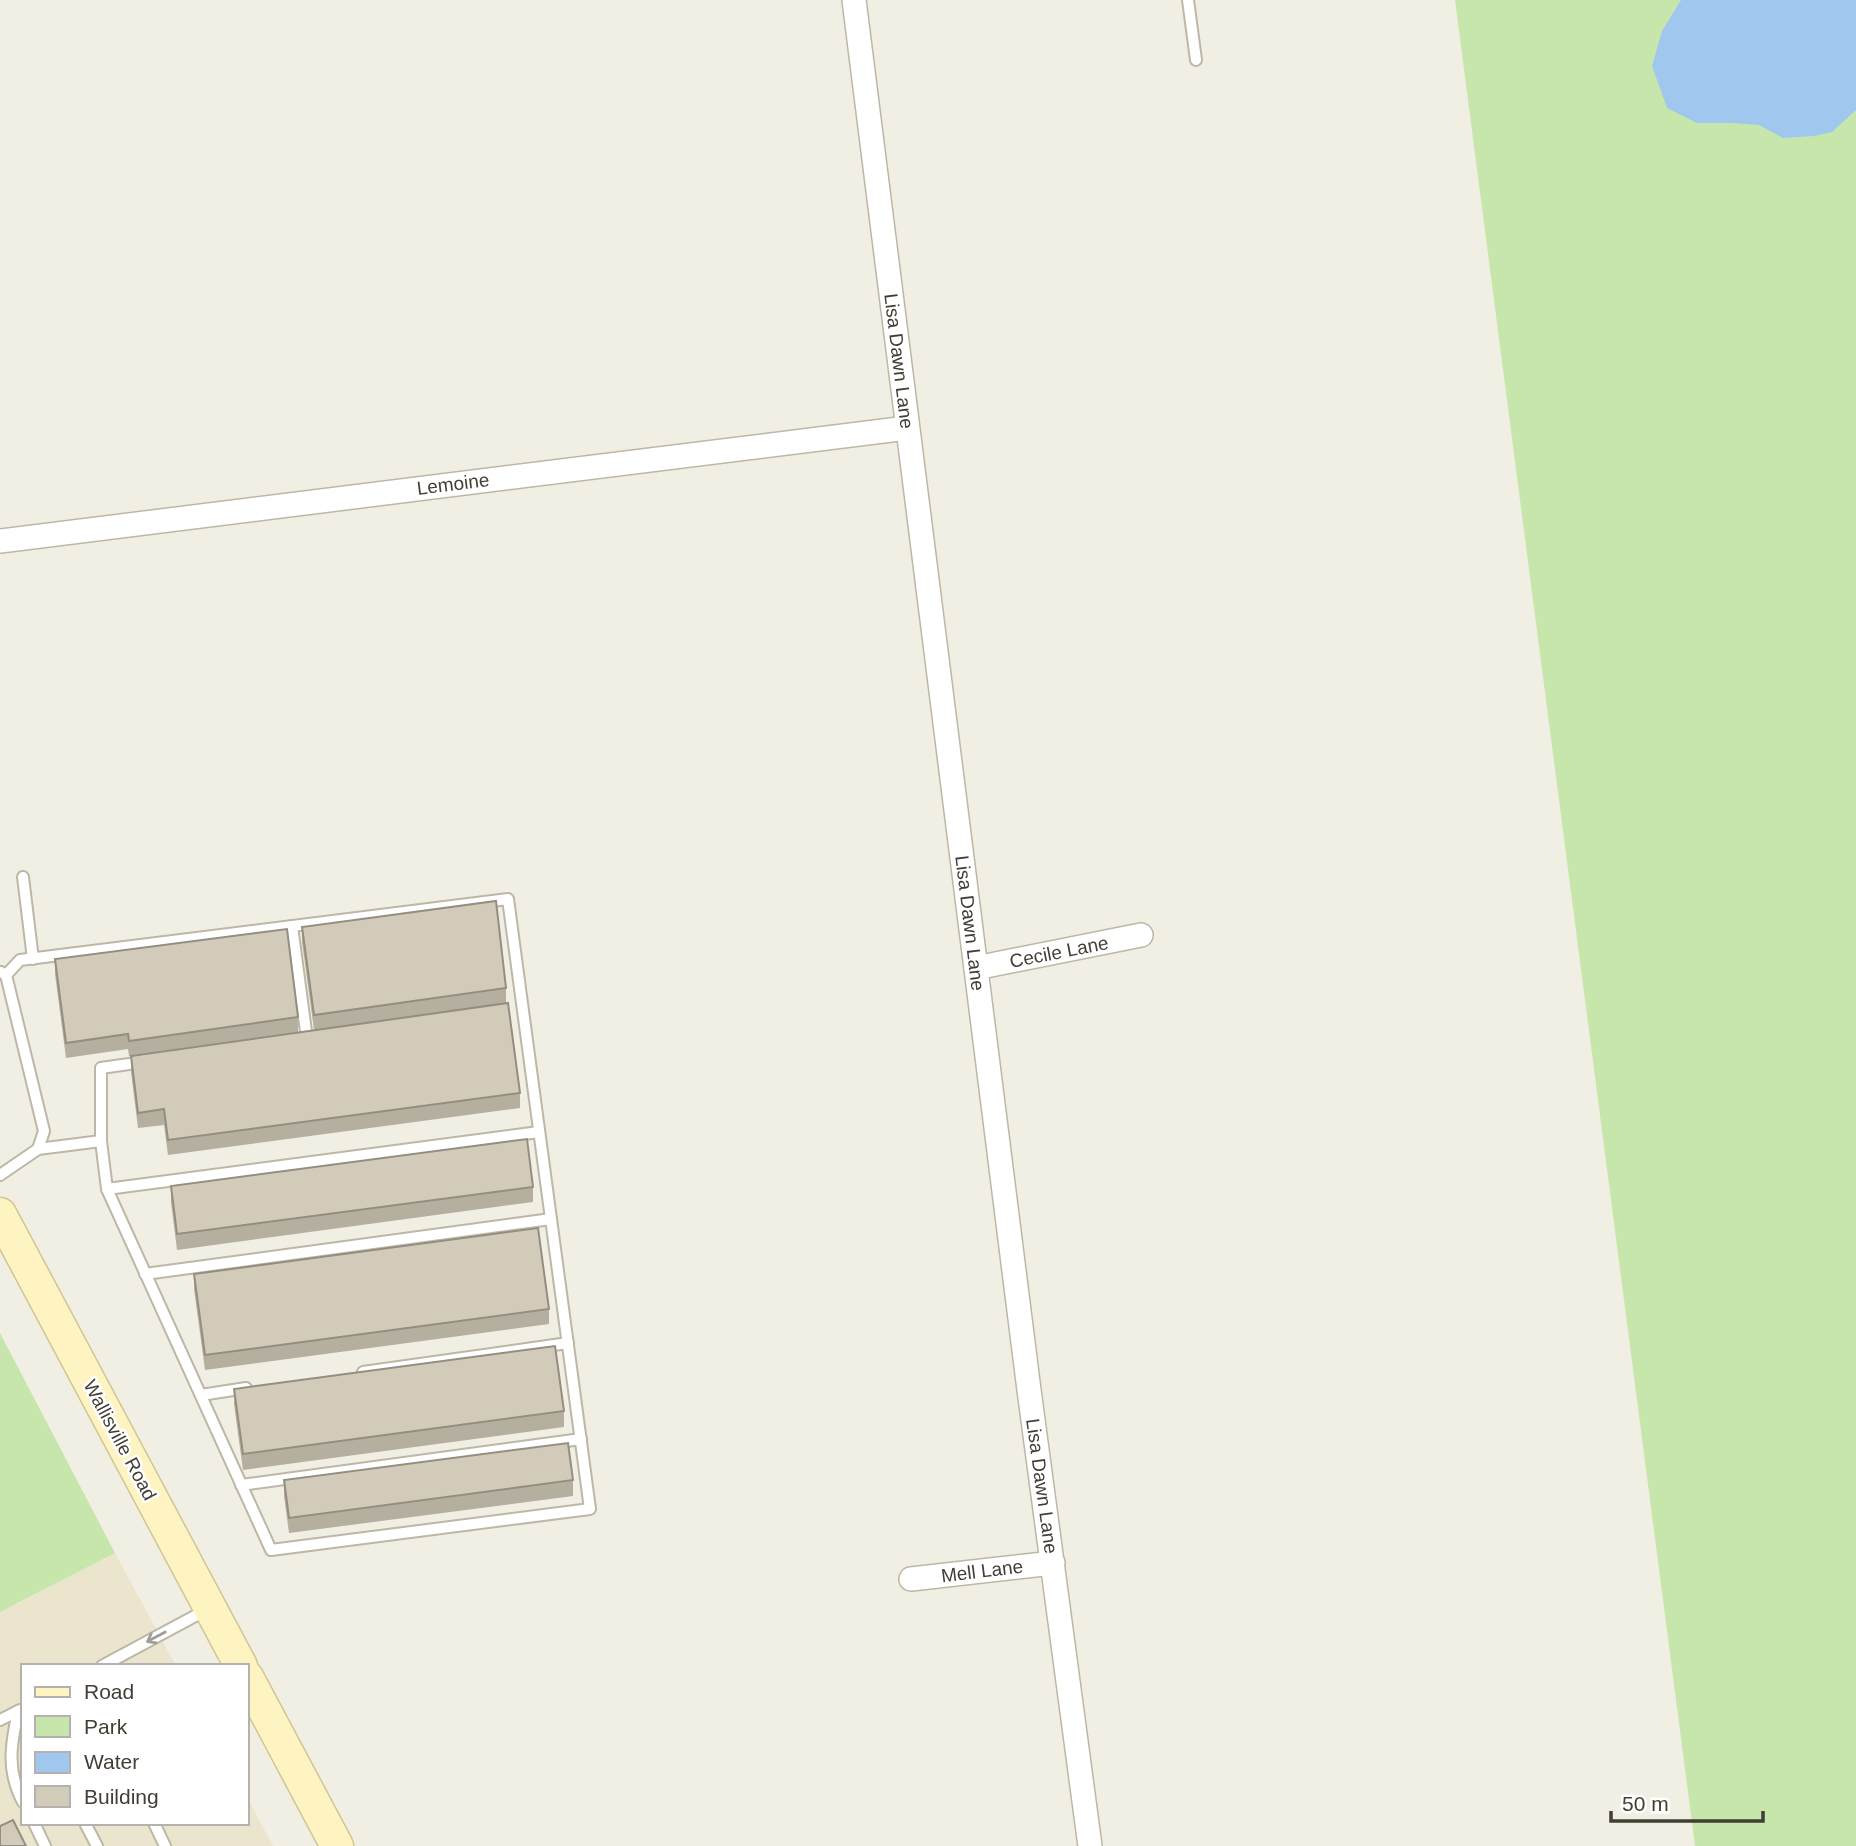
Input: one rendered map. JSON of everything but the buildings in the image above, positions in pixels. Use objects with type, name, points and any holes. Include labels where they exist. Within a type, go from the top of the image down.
[{"type":"main road","name":"Wallisville Road","points":[[0,1213],[240,1664]]},
{"type":"main road","points":[[248,1679],[337,1846]]},
{"type":"street","name":"Lisa Dawn Lane","points":[[854,0],[1029,1390],[1090,1846]]},
{"type":"street","name":"Lemoine","points":[[0,541],[907,428]]},
{"type":"street","name":"Cecile Lane","points":[[976,968],[1142,936]]},
{"type":"street","name":"Mell Lane","points":[[911,1579],[1053,1563]]},
{"type":"lane","points":[[1188,0],[1196,60]]},
{"type":"lane","points":[[23,877],[33,959]]},
{"type":"lane","points":[[38,1149],[44,1132],[3,973],[20,960],[508,899],[590,1509],[271,1550],[107,1189],[101,1141],[101,1068],[156,1060]]},
{"type":"lane","points":[[292,926],[307,1039]]},
{"type":"lane","points":[[509,1011],[522,1009]]},
{"type":"lane","points":[[293,1041],[321,1037]]},
{"type":"lane","points":[[107,1189],[539,1132]]},
{"type":"lane","points":[[0,1175],[38,1149],[101,1141]]},
{"type":"lane","points":[[145,1274],[551,1219]]},
{"type":"lane","points":[[350,1374],[568,1343]]},
{"type":"lane","points":[[201,1395],[255,1387]]},
{"type":"lane","points":[[241,1485],[581,1439]]},
{"type":"lane","points":[[106,1664],[210,1608]]},
{"type":"lane","points":[[0,1720],[20,1709]]},
{"type":"lane","points":[[20,1709],[10,1757],[12,1776],[21,1797]]},
{"type":"lane","points":[[35,1825],[46,1846]]},
{"type":"lane","points":[[86,1825],[97,1846]]},
{"type":"lane","points":[[155,1825],[165,1846]]},
{"type":"shaded area","points":[[115,1553],[175,1664],[21,1664],[21,1825],[248,1825],[248,1799],[273,1846],[0,1846],[0,1612]]},
{"type":"green space","points":[[1455,0],[1856,0],[1856,1846],[1695,1846]]},
{"type":"green space","points":[[0,1333],[115,1553],[0,1612]]},
{"type":"water","points":[[1681,0],[1856,0],[1856,110],[1832,132],[1783,138],[1759,125],[1697,123],[1667,108],[1652,66],[1662,31]]}]
